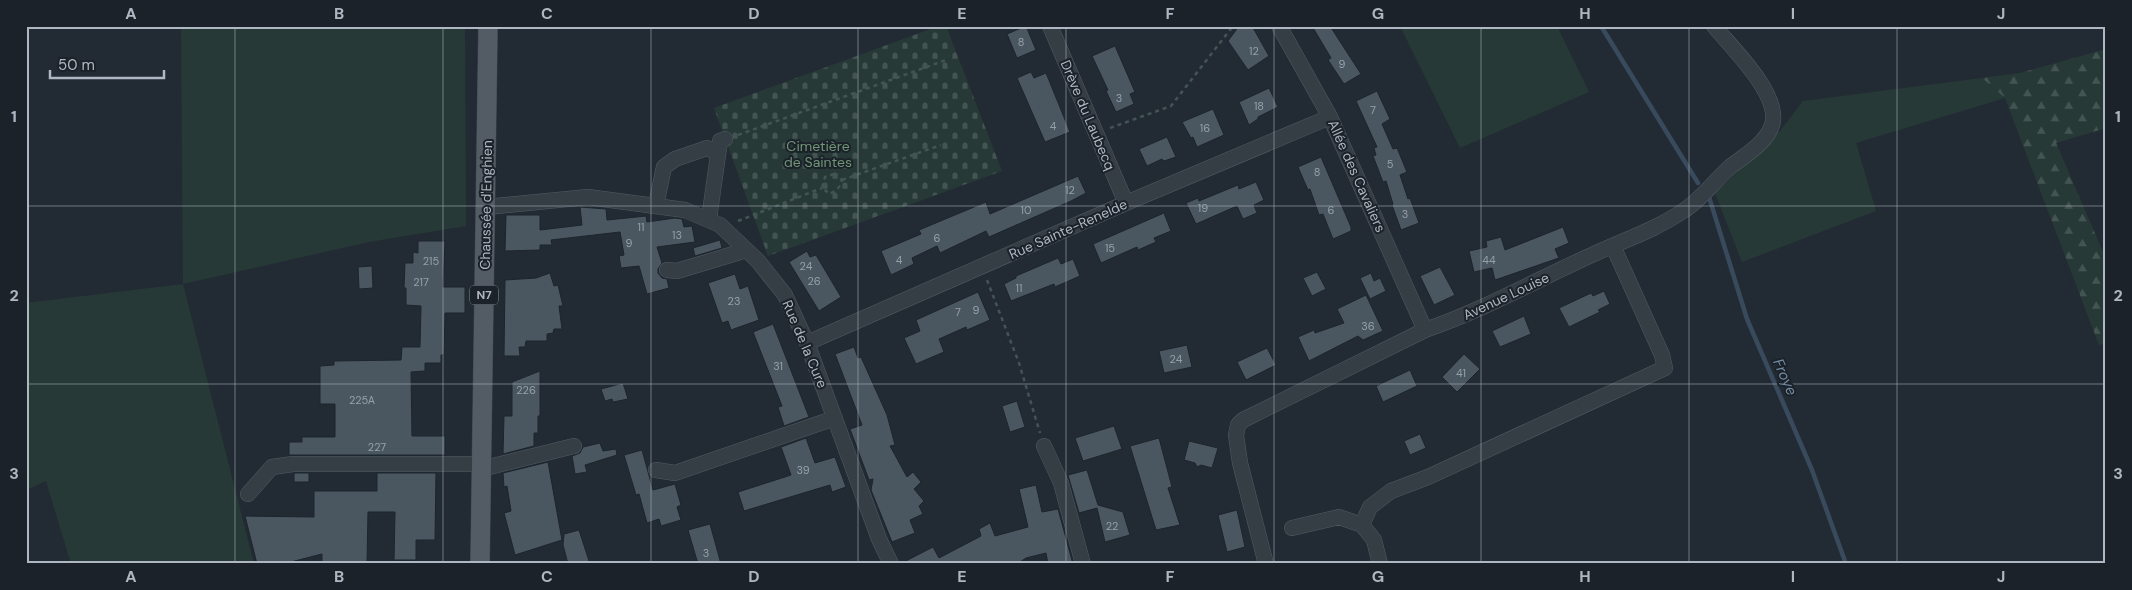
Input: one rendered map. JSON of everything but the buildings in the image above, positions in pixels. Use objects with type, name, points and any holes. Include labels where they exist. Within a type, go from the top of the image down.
[{"type":"main road","name":"Chaussée d'Enghien","points":[[480,564],[488,26]]},
{"type":"street","name":"Drève du Laubecq","points":[[1050,26],[1126,203]]},
{"type":"street","name":"Allée des Cavaliers","points":[[1279,26],[1330,117],[1425,330]]},
{"type":"street","name":"Avenue Louise","points":[[1266,564],[1240,463],[1236,435],[1238,425],[1243,420],[1425,330],[1456,320],[1613,246],[1641,235],[1695,202],[1727,170],[1760,143],[1770,129],[1773,120],[1772,107],[1760,82],[1714,26]]},
{"type":"street","name":"Rue Sainte-Renelde","points":[[807,343],[1126,203],[1330,117]]},
{"type":"street","points":[[709,219],[720,141],[725,139]]},
{"type":"street","points":[[656,205],[664,167],[675,159],[706,148],[718,153]]},
{"type":"street","name":"Rue de la Cure","points":[[486,207],[588,197],[685,210],[709,219],[725,230],[758,261],[784,295],[807,343],[879,539],[891,564]]},
{"type":"street","points":[[1362,525],[1370,507],[1391,491],[1428,477],[1665,368],[1662,355],[1613,246]]},
{"type":"street","points":[[668,270],[677,271],[740,252],[744,247]]},
{"type":"street","points":[[656,470],[675,473],[835,418]]},
{"type":"street","points":[[248,494],[272,467],[292,464],[481,467],[574,446]]},
{"type":"street","points":[[1044,446],[1061,483],[1083,564]]},
{"type":"street","points":[[1292,528],[1339,517],[1362,525],[1374,540],[1380,564]]},
{"type":"path","points":[[1096,132],[1171,106],[1234,26]]},
{"type":"path","points":[[725,139],[946,60]]},
{"type":"path","points":[[822,188],[830,194],[838,190],[842,180],[941,145]]},
{"type":"path","points":[[822,188],[825,177],[834,174],[842,180]]},
{"type":"path","points":[[725,230],[753,214],[822,188]]},
{"type":"path","points":[[982,266],[1019,363],[1044,446]]},
{"type":"green space","points":[[181,26],[465,26],[466,226],[369,242],[183,284]]},
{"type":"green space","name":"Cimetière de Saintes","points":[[939,26],[946,26],[1002,171],[768,256],[714,108]]},
{"type":"green space","points":[[1400,26],[1557,26],[1589,92],[1460,148]]},
{"type":"green space","points":[[2106,49],[2106,128],[2056,143],[2106,259],[2106,343],[2099,345],[2005,98],[1982,78],[2020,73]]},
{"type":"green space","points":[[1982,78],[2005,98],[1856,143],[1876,211],[1742,262],[1715,193],[1780,131],[1803,101]]},
{"type":"green space","points":[[183,284],[254,564],[71,564],[46,481],[26,490],[26,303]]},
{"type":"waterway","name":"Froye","points":[[1601,26],[1698,183]]},
{"type":"waterway","name":"Froye","points":[[1709,197],[1747,319],[1812,470],[1846,564]]}]
